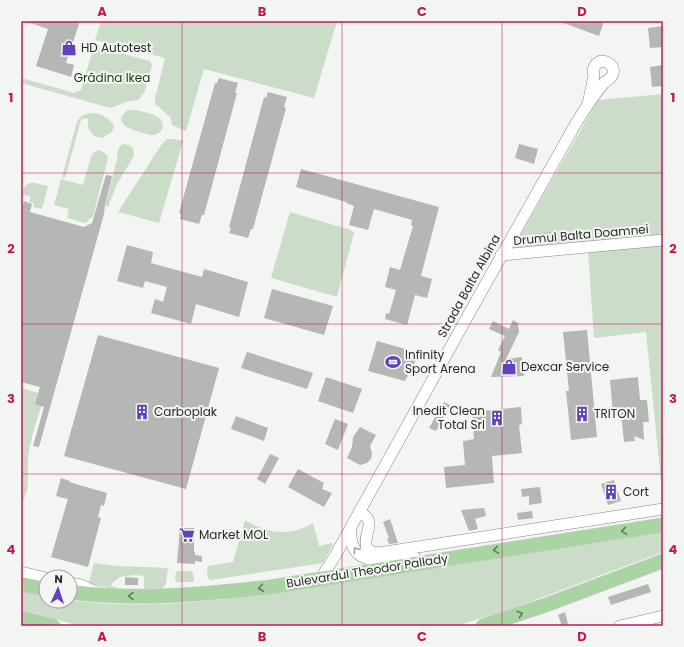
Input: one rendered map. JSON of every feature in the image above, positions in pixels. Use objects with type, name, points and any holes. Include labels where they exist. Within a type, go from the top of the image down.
[{"type":"main road","name":"Bulevardul Theodor Pallady","points":[[78,593],[161,597],[208,594],[270,586],[663,525]]},
{"type":"main road","points":[[483,626],[546,605],[663,561]]},
{"type":"main road","points":[[21,584],[38,587]]},
{"type":"main road","points":[[21,618],[53,626]]},
{"type":"street","name":"Strada Balta Albina","points":[[321,578],[352,525],[501,255],[588,104],[613,74],[612,68],[608,62],[601,61],[596,64],[593,70],[594,76],[588,104]]},
{"type":"street","points":[[594,76],[599,80],[606,81]]},
{"type":"street","name":"Drumul Balta Doamnei","points":[[501,255],[663,240]]},
{"type":"street","points":[[359,512],[366,516],[369,521],[366,540],[367,548],[372,552],[379,553],[663,509]]},
{"type":"street","name":"Strada Balta Albina","points":[[352,525],[352,544],[357,552],[366,559],[377,561],[417,558],[433,560]]},
{"type":"street","points":[[21,572],[38,576]]},
{"type":"street","points":[[78,584],[102,595]]},
{"type":"street","points":[[620,626],[663,616]]},
{"type":"green space","points":[[101,21],[337,21],[314,98],[204,69],[186,131],[172,125],[171,118],[155,104],[165,58],[95,40]]},
{"type":"green space","name":"Grădina Ikea","points":[[94,46],[150,61],[152,66],[144,93],[138,100],[126,102],[111,108],[21,83],[21,78],[74,93],[81,90]]},
{"type":"green space","points":[[663,94],[663,481],[661,481],[646,332],[594,338],[588,252],[506,260],[598,100]]},
{"type":"green space","points":[[128,110],[145,112],[158,117],[163,125],[162,130],[157,134],[151,135],[128,127],[123,124],[121,120],[123,115]]},
{"type":"green space","points":[[91,113],[101,115],[110,120],[114,126],[112,132],[102,138],[94,136],[88,128],[88,119],[85,118],[81,120],[65,178],[62,177],[77,121],[83,115]]},
{"type":"green space","points":[[167,139],[183,141],[159,223],[118,212],[161,145]]},
{"type":"green space","points":[[124,144],[133,148],[134,156],[117,184],[108,207],[105,205],[118,150],[121,145]]},
{"type":"green space","points":[[99,150],[106,154],[108,158],[93,216],[85,223],[67,218],[69,209],[54,205],[61,179],[83,185],[91,157],[93,153]]},
{"type":"green space","points":[[30,183],[48,186],[42,209],[33,207],[34,203],[29,202],[31,197],[22,194],[25,186]]},
{"type":"green space","points":[[290,212],[351,230],[354,233],[337,297],[271,278]]},
{"type":"green space","points":[[21,388],[45,395],[30,444],[28,482],[26,494],[21,501]]},
{"type":"green space","points":[[245,520],[270,531],[279,532],[295,530],[313,523],[319,546],[332,543],[333,545],[323,563],[211,580],[208,578],[208,566],[233,562]]},
{"type":"green space","points":[[663,532],[663,552],[506,611],[455,626],[80,626],[21,610],[21,591],[38,594],[38,609],[78,609],[78,601],[119,604],[167,604],[264,594]]},
{"type":"green space","points":[[94,563],[118,566],[168,568],[166,584],[162,589],[116,590],[89,583]],"holes":[[[134,575],[144,576],[144,589],[122,589],[111,586],[112,583],[120,577]]]},
{"type":"green space","points":[[177,571],[191,571],[194,581],[176,582],[175,576]]},
{"type":"building","points":[[28,21],[80,21],[66,63],[74,65],[71,77],[36,66],[48,29]]},
{"type":"building","points":[[558,21],[604,21],[599,36]]},
{"type":"building","points":[[663,26],[663,47],[650,48],[648,28]]},
{"type":"building","points":[[663,65],[663,86],[652,87],[650,67]]},
{"type":"building","points":[[219,78],[238,83],[235,93],[237,93],[204,215],[202,215],[199,224],[180,219],[181,214],[179,213],[215,83],[217,83]]},
{"type":"building","points":[[268,92],[287,97],[284,107],[286,108],[253,229],[251,229],[248,238],[229,233],[231,228],[229,227],[264,97],[266,98]]},
{"type":"building","points":[[519,144],[538,149],[534,164],[515,158]]},
{"type":"building","points":[[301,169],[439,207],[421,276],[432,279],[427,298],[415,295],[407,325],[385,319],[386,313],[389,314],[396,290],[385,287],[390,267],[400,270],[413,226],[411,225],[412,220],[374,209],[368,230],[349,225],[354,206],[346,202],[296,187]]},
{"type":"building","points":[[106,175],[112,176],[104,214],[39,447],[33,446],[44,407],[35,404],[40,387],[21,382],[21,211],[24,201],[32,204],[30,212],[84,227],[92,223]]},
{"type":"building","points":[[551,232],[552,243],[531,245],[531,237],[535,236],[535,234]]},
{"type":"building","points":[[127,245],[153,252],[151,263],[202,277],[204,269],[248,282],[239,317],[196,304],[191,324],[151,313],[155,299],[163,302],[167,287],[145,281],[143,288],[117,281]]},
{"type":"building","points":[[272,289],[333,306],[324,335],[264,318]]},
{"type":"building","points":[[513,320],[518,323],[519,332],[506,359],[522,357],[524,376],[491,377],[501,352],[498,350],[505,336],[489,329],[493,321],[509,329]]},
{"type":"building","points":[[587,330],[597,437],[571,440],[566,391],[569,391],[563,332]]},
{"type":"building","name":"Carboplak","points":[[98,335],[219,368],[186,489],[64,456]]},
{"type":"building","name":"Infinity Sport Arena","points":[[377,341],[420,353],[405,381],[368,371]]},
{"type":"building","points":[[247,352],[313,373],[307,389],[241,368]]},
{"type":"building","points":[[326,377],[362,389],[353,413],[318,401]]},
{"type":"building","points":[[638,377],[640,400],[647,400],[649,422],[643,422],[644,440],[634,436],[635,441],[624,442],[621,413],[613,414],[610,380]]},
{"type":"building","points":[[444,402],[450,405],[436,431],[429,428]]},
{"type":"building","points":[[521,407],[522,424],[519,425],[522,453],[492,456],[494,483],[446,488],[444,467],[465,465],[463,441],[474,439],[472,412]]},
{"type":"building","points":[[236,416],[268,428],[264,441],[231,429]]},
{"type":"building","points":[[335,419],[348,424],[338,450],[325,444]]},
{"type":"building","points":[[360,427],[376,435],[370,446],[372,453],[371,459],[367,463],[360,465],[347,458],[352,447],[353,437]]},
{"type":"building","points":[[270,454],[279,458],[265,484],[257,479]]},
{"type":"building","points":[[298,469],[324,483],[322,489],[332,493],[324,507],[288,487]]},
{"type":"building","points":[[61,478],[70,481],[69,482],[107,493],[104,506],[101,505],[98,517],[101,518],[88,567],[51,557],[68,499],[56,496]]},
{"type":"building","name":"Cort","points":[[614,480],[621,501],[608,505],[601,484]]},
{"type":"building","points":[[540,487],[542,503],[529,505],[529,496],[522,497],[521,489]]},
{"type":"building","points":[[484,508],[486,516],[475,519],[478,529],[469,531],[461,510]]},
{"type":"building","points":[[532,511],[533,518],[518,520],[517,513]]},
{"type":"building","points":[[390,519],[398,543],[389,544],[387,538],[389,538],[383,522]]},
{"type":"building","points":[[180,528],[194,528],[194,552],[195,555],[202,556],[202,562],[195,561],[195,564],[177,563]]},
{"type":"building","points":[[125,577],[138,578],[138,585],[125,585]]},
{"type":"building","points":[[648,584],[651,592],[611,605],[608,597]]},
{"type":"building","points":[[565,612],[568,624],[562,626],[558,615]]},
{"type":"place","name":"HD Autotest","points":[[69,48]]},
{"type":"place","name":"Infinity Sport Arena","points":[[393,362]]},
{"type":"place","name":"Dexcar Service","points":[[509,367]]},
{"type":"place","name":"Carboplak","points":[[142,412]]},
{"type":"place","name":"TRITON","points":[[582,414]]},
{"type":"place","name":"Inedit Clean Total Srl","points":[[497,418]]},
{"type":"place","name":"Cort","points":[[611,492]]},
{"type":"place","name":"Market MOL","points":[[187,535]]}]
